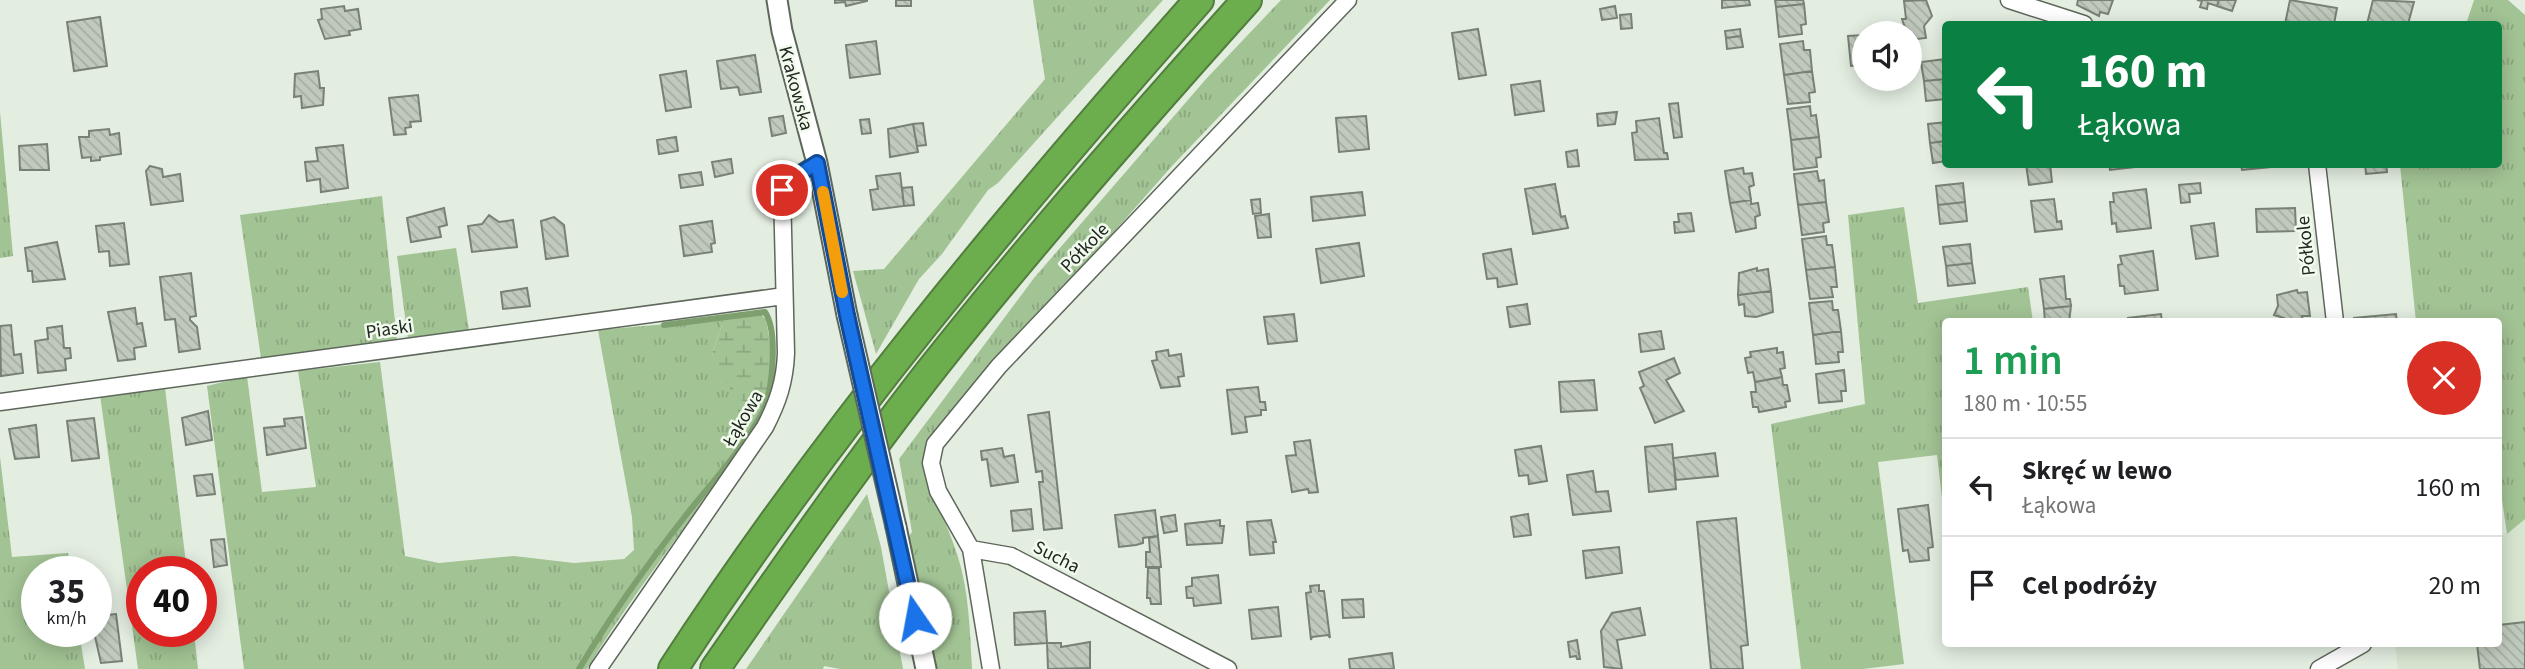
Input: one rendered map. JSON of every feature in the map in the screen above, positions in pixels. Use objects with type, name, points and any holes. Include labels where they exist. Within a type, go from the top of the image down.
[{"type":"highway","points":[[673,669],[810,474],[960,278],[1199,0]]},
{"type":"highway","points":[[715,669],[851,477],[934,367],[1121,140],[1248,0]]},
{"type":"street","name":"Krakowska","points":[[777,0],[782,31],[817,163],[847,315],[926,669]]},
{"type":"street","name":"Półkole","points":[[971,549],[938,491],[931,463],[935,444],[1008,356],[1348,0]]},
{"type":"street","points":[[2009,0],[2075,21]]},
{"type":"street","name":"Łąkowa","points":[[598,669],[765,427],[778,404],[785,377],[782,190],[790,180],[817,163]]},
{"type":"street","name":"Półkole","points":[[2317,168],[2335,318]]},
{"type":"street","name":"Piaski","points":[[0,402],[784,296]]},
{"type":"street","points":[[971,549],[990,669]]},
{"type":"street","name":"Sucha","points":[[971,549],[1011,556],[1228,669]]},
{"type":"street","points":[[2319,669],[2358,647]]},
{"type":"shaded area","points":[[2525,519],[2525,669],[2398,669],[2395,647],[2502,647],[2502,536]]},
{"type":"green space","points":[[1033,0],[1163,0],[998,183],[988,190],[942,254],[919,279],[876,354],[853,271],[884,269],[1045,79]]},
{"type":"green space","points":[[1281,0],[1330,0],[1172,166],[927,444],[932,487],[965,584],[972,669],[934,669],[907,539],[912,532],[899,459],[1034,278],[1206,79]]},
{"type":"green space","points":[[2474,0],[2508,0],[2525,15],[2525,519],[2507,534],[2502,500],[2502,318],[2416,318],[2400,168],[2502,168],[2502,21],[2467,21]]},
{"type":"green space","points":[[0,112],[13,256],[0,258]]},
{"type":"green space","points":[[382,196],[397,341],[261,358],[240,215]]},
{"type":"green space","points":[[1904,207],[1918,303],[2028,287],[2032,318],[1942,318],[1942,498],[1937,455],[1878,462],[1904,664],[1863,669],[1801,669],[1771,424],[1865,404],[1848,215]]},
{"type":"green space","points":[[456,248],[469,330],[408,339],[397,256]]},
{"type":"green space","points":[[760,314],[766,319],[774,366],[767,410],[735,398],[712,354],[724,319]]},
{"type":"green space","points":[[724,319],[712,354],[723,373],[767,410],[630,603],[587,669],[244,669],[207,386],[247,376],[262,492],[316,487],[298,371],[380,362],[405,556],[439,563],[514,556],[574,563],[624,559],[634,550],[632,517],[598,330]]},
{"type":"green space","points":[[165,388],[185,556],[126,556],[126,582],[100,395]]},
{"type":"green space","points":[[0,457],[12,557],[21,556],[21,647],[81,647],[85,669],[0,669]]},
{"type":"green space","points":[[867,494],[881,547],[903,669],[840,669],[824,666],[823,669],[746,669]]},
{"type":"green space","points":[[68,553],[68,556],[26,556]]},
{"type":"green space","points":[[135,647],[196,647],[198,669],[138,669]]},
{"type":"building","points":[[835,0],[867,1],[846,6],[845,2],[835,3]]},
{"type":"building","points":[[896,0],[911,0],[911,6],[896,6]]},
{"type":"building","points":[[1722,0],[1749,0],[1750,5],[1722,8]]},
{"type":"building","points":[[1775,0],[1803,0],[1804,4],[1776,7]]},
{"type":"building","points":[[1926,0],[1932,16],[1924,26],[1926,38],[1922,38],[1922,21],[1903,21],[1906,19],[1904,1]]},
{"type":"building","points":[[2078,0],[2113,0],[2108,14],[2100,12],[2099,16],[2077,5]]},
{"type":"building","points":[[2197,0],[2219,0],[2217,6],[2208,3],[2207,9],[2200,7],[2202,1]]},
{"type":"building","points":[[2219,0],[2236,0],[2232,11],[2217,6]]},
{"type":"building","points":[[2290,0],[2337,8],[2335,21],[2286,21]]},
{"type":"building","points":[[2373,0],[2414,2],[2409,21],[2368,21]]},
{"type":"building","points":[[1804,4],[1806,24],[1801,25],[1802,34],[1779,37],[1776,7]]},
{"type":"building","points":[[344,6],[345,11],[358,9],[361,29],[349,31],[350,35],[325,39],[318,20],[322,19],[321,9]]},
{"type":"building","points":[[1615,6],[1617,18],[1602,20],[1600,9]]},
{"type":"building","points":[[1631,14],[1632,28],[1621,29],[1620,15]]},
{"type":"building","points":[[100,17],[107,66],[74,71],[67,22]]},
{"type":"building","points":[[1478,29],[1486,75],[1459,79],[1452,33]]},
{"type":"building","points":[[1740,29],[1741,36],[1726,38],[1725,31]]},
{"type":"building","points":[[1741,36],[1743,47],[1727,49],[1726,38]]},
{"type":"building","points":[[1848,36],[1852,36],[1852,66],[1851,66]]},
{"type":"building","points":[[876,41],[880,74],[850,78],[846,45]]},
{"type":"building","points":[[1803,41],[1804,50],[1810,50],[1812,71],[1784,75],[1780,44]]},
{"type":"building","points":[[755,55],[761,92],[740,95],[738,87],[721,89],[717,61]]},
{"type":"building","points":[[1942,59],[1942,79],[1924,81],[1922,62]]},
{"type":"building","points":[[318,71],[320,88],[324,88],[323,105],[302,108],[301,96],[294,97],[295,74]]},
{"type":"building","points":[[686,71],[691,107],[666,111],[660,75]]},
{"type":"building","points":[[1812,71],[1815,92],[1809,93],[1810,102],[1788,104],[1784,75]]},
{"type":"building","points":[[1942,79],[1942,99],[1926,101],[1924,81]]},
{"type":"building","points":[[1540,81],[1544,111],[1515,115],[1511,85]]},
{"type":"building","points":[[418,95],[421,121],[410,122],[411,127],[405,128],[406,134],[394,135],[389,98]]},
{"type":"building","points":[[1678,103],[1682,137],[1674,138],[1669,104]]},
{"type":"building","points":[[1810,106],[1811,116],[1816,115],[1819,137],[1791,140],[1787,109]]},
{"type":"building","points":[[1617,112],[1615,124],[1598,126],[1597,114]]},
{"type":"building","points":[[783,116],[786,133],[772,136],[769,118]]},
{"type":"building","points":[[1366,116],[1369,149],[1339,152],[1336,118]]},
{"type":"building","points":[[1659,118],[1664,153],[1667,153],[1668,159],[1635,160],[1632,133],[1637,132],[1636,121]]},
{"type":"building","points":[[869,119],[871,133],[862,134],[860,120]]},
{"type":"building","points":[[1942,122],[1942,142],[1930,143],[1928,124]]},
{"type":"building","points":[[923,123],[926,145],[917,146],[913,124]]},
{"type":"building","points":[[913,124],[918,152],[890,157],[888,129]]},
{"type":"building","points":[[109,129],[110,135],[119,133],[121,154],[91,161],[91,157],[82,158],[79,137],[89,137],[89,131]]},
{"type":"building","points":[[676,137],[678,151],[659,154],[657,140]]},
{"type":"building","points":[[1819,137],[1821,157],[1816,158],[1817,167],[1794,170],[1791,140]]},
{"type":"building","points":[[1942,142],[1942,162],[1933,163],[1930,143]]},
{"type":"building","points":[[47,144],[49,170],[20,170],[19,146]]},
{"type":"building","points":[[343,145],[348,188],[321,192],[320,179],[307,181],[305,162],[318,161],[316,148]]},
{"type":"building","points":[[1577,150],[1579,166],[1568,167],[1566,152]]},
{"type":"building","points":[[731,159],[733,173],[715,177],[712,162]]},
{"type":"building","points":[[150,166],[162,169],[163,177],[180,174],[183,201],[151,205],[146,171]]},
{"type":"building","points":[[1743,168],[1744,174],[1752,173],[1754,185],[1749,187],[1751,200],[1730,203],[1725,171]]},
{"type":"building","points":[[2027,168],[2050,168],[2052,182],[2029,185]]},
{"type":"building","points":[[2365,168],[2386,168],[2387,172],[2366,174]]},
{"type":"building","points":[[1817,171],[1819,181],[1824,180],[1826,202],[1798,205],[1794,174]]},
{"type":"building","points":[[701,172],[703,185],[681,188],[679,175]]},
{"type":"building","points":[[900,173],[904,206],[873,210],[870,190],[878,189],[876,176]]},
{"type":"building","points":[[1963,183],[1965,202],[1938,205],[1936,186]]},
{"type":"building","points":[[2200,183],[2201,193],[2189,194],[2190,202],[2181,203],[2179,185]]},
{"type":"building","points":[[1555,184],[1561,217],[1565,216],[1568,228],[1533,234],[1525,189]]},
{"type":"building","points":[[912,187],[914,205],[904,206],[902,188]]},
{"type":"building","points":[[2146,189],[2151,228],[2117,232],[2116,223],[2112,224],[2110,202],[2114,202],[2113,193]]},
{"type":"building","points":[[1362,192],[1365,215],[1313,221],[1311,197]]},
{"type":"building","points":[[1260,199],[1261,213],[1253,214],[1251,200]]},
{"type":"building","points":[[2054,199],[2057,222],[2061,221],[2062,229],[2035,232],[2031,201]]},
{"type":"building","points":[[1751,200],[1751,204],[1758,203],[1760,215],[1755,217],[1756,228],[1736,232],[1730,203]]},
{"type":"building","points":[[1826,202],[1829,222],[1823,223],[1824,232],[1802,235],[1798,205]]},
{"type":"building","points":[[1965,202],[1967,221],[1940,224],[1938,205]]},
{"type":"building","points":[[444,208],[447,225],[439,227],[441,237],[411,242],[407,218]]},
{"type":"building","points":[[2295,208],[2296,231],[2257,232],[2256,209]]},
{"type":"building","points":[[1691,213],[1694,231],[1675,233],[1674,222],[1679,222],[1678,214]]},
{"type":"building","points":[[1269,214],[1271,237],[1258,238],[1255,216]]},
{"type":"building","points":[[489,215],[499,222],[513,220],[517,247],[472,252],[468,226],[482,224]]},
{"type":"building","points":[[554,217],[564,225],[568,256],[546,259],[541,221]]},
{"type":"building","points":[[712,221],[715,243],[711,244],[712,252],[684,256],[680,226]]},
{"type":"building","points":[[124,223],[129,264],[110,266],[109,251],[99,252],[96,226]]},
{"type":"building","points":[[2214,223],[2218,256],[2196,259],[2191,226]]},
{"type":"building","points":[[1826,236],[1827,245],[1832,245],[1835,267],[1806,270],[1802,239]]},
{"type":"building","points":[[57,242],[65,279],[33,282],[32,271],[28,271],[25,248]]},
{"type":"building","points":[[1359,243],[1364,276],[1321,283],[1316,249]]},
{"type":"building","points":[[1970,244],[1972,263],[1946,266],[1943,247]]},
{"type":"building","points":[[1511,249],[1517,284],[1498,287],[1497,278],[1487,279],[1483,254]]},
{"type":"building","points":[[2153,251],[2158,290],[2125,294],[2124,286],[2120,286],[2120,256]]},
{"type":"building","points":[[1972,263],[1975,283],[1948,286],[1946,266]]},
{"type":"building","points":[[1835,267],[1837,287],[1831,287],[1833,297],[1810,299],[1806,270]]},
{"type":"building","points":[[1757,268],[1757,271],[1768,269],[1771,291],[1738,295],[1739,273]]},
{"type":"building","points":[[191,273],[196,316],[190,317],[190,320],[197,327],[200,349],[179,352],[175,319],[165,320],[160,277]]},
{"type":"building","points":[[2064,276],[2066,299],[2070,299],[2071,306],[2044,309],[2040,279]]},
{"type":"building","points":[[527,288],[530,306],[503,309],[501,292]]},
{"type":"building","points":[[2297,290],[2298,293],[2307,292],[2310,316],[2284,318],[2274,315],[2278,306],[2277,295]]},
{"type":"building","points":[[1771,291],[1773,312],[1756,317],[1745,316],[1744,304],[1739,305],[1738,295]]},
{"type":"building","points":[[1832,301],[1833,310],[1838,310],[1841,331],[1813,335],[1809,303]]},
{"type":"building","points":[[1527,304],[1530,324],[1510,327],[1507,307]]},
{"type":"building","points":[[2071,306],[2070,318],[2045,318],[2044,309]]},
{"type":"building","points":[[135,308],[137,324],[142,323],[146,346],[134,348],[135,359],[118,361],[108,312]]},
{"type":"building","points":[[1294,314],[1297,341],[1268,344],[1264,317]]},
{"type":"building","points":[[2161,314],[2162,318],[2128,318]]},
{"type":"building","points":[[2396,314],[2396,318],[2354,318]]},
{"type":"building","points":[[11,325],[14,355],[21,354],[23,373],[1,376],[0,326]]},
{"type":"building","points":[[62,326],[64,348],[70,348],[71,358],[65,359],[66,370],[38,373],[35,341],[48,339],[47,328]]},
{"type":"building","points":[[1661,331],[1664,349],[1641,352],[1639,334]]},
{"type":"building","points":[[1841,331],[1843,352],[1838,352],[1839,362],[1816,364],[1813,335]]},
{"type":"building","points":[[1777,348],[1777,353],[1783,352],[1785,368],[1780,369],[1782,377],[1755,382],[1753,372],[1748,373],[1745,358],[1751,357],[1750,352]]},
{"type":"building","points":[[1168,350],[1169,356],[1181,354],[1184,376],[1178,377],[1180,386],[1161,388],[1152,361],[1157,360],[1156,352]]},
{"type":"building","points":[[1674,358],[1680,373],[1666,380],[1684,411],[1655,423],[1640,388],[1644,386],[1639,372]]},
{"type":"building","points":[[1844,370],[1846,391],[1841,391],[1842,401],[1819,403],[1816,374]]},
{"type":"building","points":[[1782,377],[1783,385],[1787,385],[1790,401],[1785,402],[1786,407],[1759,412],[1758,407],[1753,407],[1751,392],[1756,392],[1755,382]]},
{"type":"building","points":[[1594,380],[1597,410],[1561,412],[1559,382]]},
{"type":"building","points":[[1258,387],[1260,402],[1265,402],[1266,410],[1261,410],[1261,415],[1245,417],[1247,432],[1232,434],[1227,390]]},
{"type":"building","points":[[208,411],[212,440],[186,445],[182,418]]},
{"type":"building","points":[[1049,412],[1062,528],[1044,530],[1039,482],[1043,482],[1042,471],[1036,472],[1028,415]]},
{"type":"building","points":[[302,417],[306,448],[267,455],[264,428],[285,426],[284,419]]},
{"type":"building","points":[[94,418],[99,458],[72,461],[67,421]]},
{"type":"building","points":[[36,425],[39,457],[15,459],[9,429]]},
{"type":"building","points":[[1310,440],[1318,492],[1309,493],[1308,489],[1292,492],[1286,456],[1296,455],[1294,442]]},
{"type":"building","points":[[1672,444],[1676,489],[1649,492],[1645,447]]},
{"type":"building","points":[[1541,446],[1547,481],[1529,484],[1528,475],[1519,476],[1515,450]]},
{"type":"building","points":[[1002,448],[1004,457],[1014,455],[1018,482],[991,486],[987,459],[982,460],[981,451]]},
{"type":"building","points":[[1715,453],[1718,476],[1676,480],[1673,458]]},
{"type":"building","points":[[1593,471],[1596,492],[1608,491],[1611,511],[1573,515],[1567,475]]},
{"type":"building","points":[[212,474],[215,494],[197,496],[194,476]]},
{"type":"building","points":[[1928,505],[1933,547],[1928,548],[1929,560],[1910,562],[1908,550],[1903,551],[1898,509]]},
{"type":"building","points":[[1031,509],[1033,529],[1013,531],[1011,511]]},
{"type":"building","points":[[1155,510],[1158,536],[1143,538],[1143,543],[1136,545],[1119,547],[1115,515]]},
{"type":"building","points":[[1528,514],[1531,535],[1514,537],[1511,517]]},
{"type":"building","points":[[1175,515],[1177,531],[1164,533],[1161,517]]},
{"type":"building","points":[[1736,518],[1748,645],[1741,646],[1743,669],[1711,669],[1697,522]]},
{"type":"building","points":[[1220,520],[1220,526],[1224,526],[1222,543],[1187,545],[1185,524]]},
{"type":"building","points":[[1271,520],[1276,542],[1273,542],[1274,553],[1250,555],[1247,522]]},
{"type":"building","points":[[1158,536],[1161,567],[1146,567],[1146,552],[1150,552],[1149,538]]},
{"type":"building","points":[[224,539],[227,565],[217,567],[217,556],[213,556],[211,540]]},
{"type":"building","points":[[1619,547],[1622,573],[1586,578],[1583,551]]},
{"type":"building","points":[[1148,568],[1159,568],[1161,604],[1151,604],[1150,598],[1147,598]]},
{"type":"building","points":[[1218,575],[1221,603],[1194,606],[1193,598],[1187,598],[1186,587],[1192,586],[1192,578]]},
{"type":"building","points":[[1319,585],[1319,591],[1324,591],[1330,638],[1328,635],[1312,637],[1311,640],[1306,593],[1311,592],[1310,586]]},
{"type":"building","points":[[1363,599],[1364,617],[1343,618],[1342,600]]},
{"type":"building","points":[[1278,607],[1281,636],[1252,639],[1249,610]]},
{"type":"building","points":[[1640,608],[1645,635],[1617,640],[1622,669],[1604,667],[1601,631],[1612,613]]},
{"type":"building","points":[[1045,611],[1047,643],[1015,645],[1014,613]]},
{"type":"building","points":[[112,614],[116,614],[122,661],[101,663],[97,647],[112,647]]},
{"type":"building","points":[[2525,622],[2525,669],[2480,669],[2477,647],[2502,647],[2502,625]]},
{"type":"building","points":[[1577,640],[1580,659],[1576,656],[1570,657],[1568,642]]},
{"type":"building","points":[[1090,642],[1090,668],[1048,669],[1047,643],[1061,643],[1061,647]]},
{"type":"building","points":[[1392,653],[1394,669],[1350,669],[1349,659]]},
{"type":"waterway","points":[[579,669],[642,573],[746,439],[763,411],[769,389],[773,346],[765,312],[664,325]]},
{"type":"slow traffic","points":[[823,192],[842,292]]},
{"type":"route","points":[[782,190],[790,180],[817,163],[847,315],[915,618]]}]
